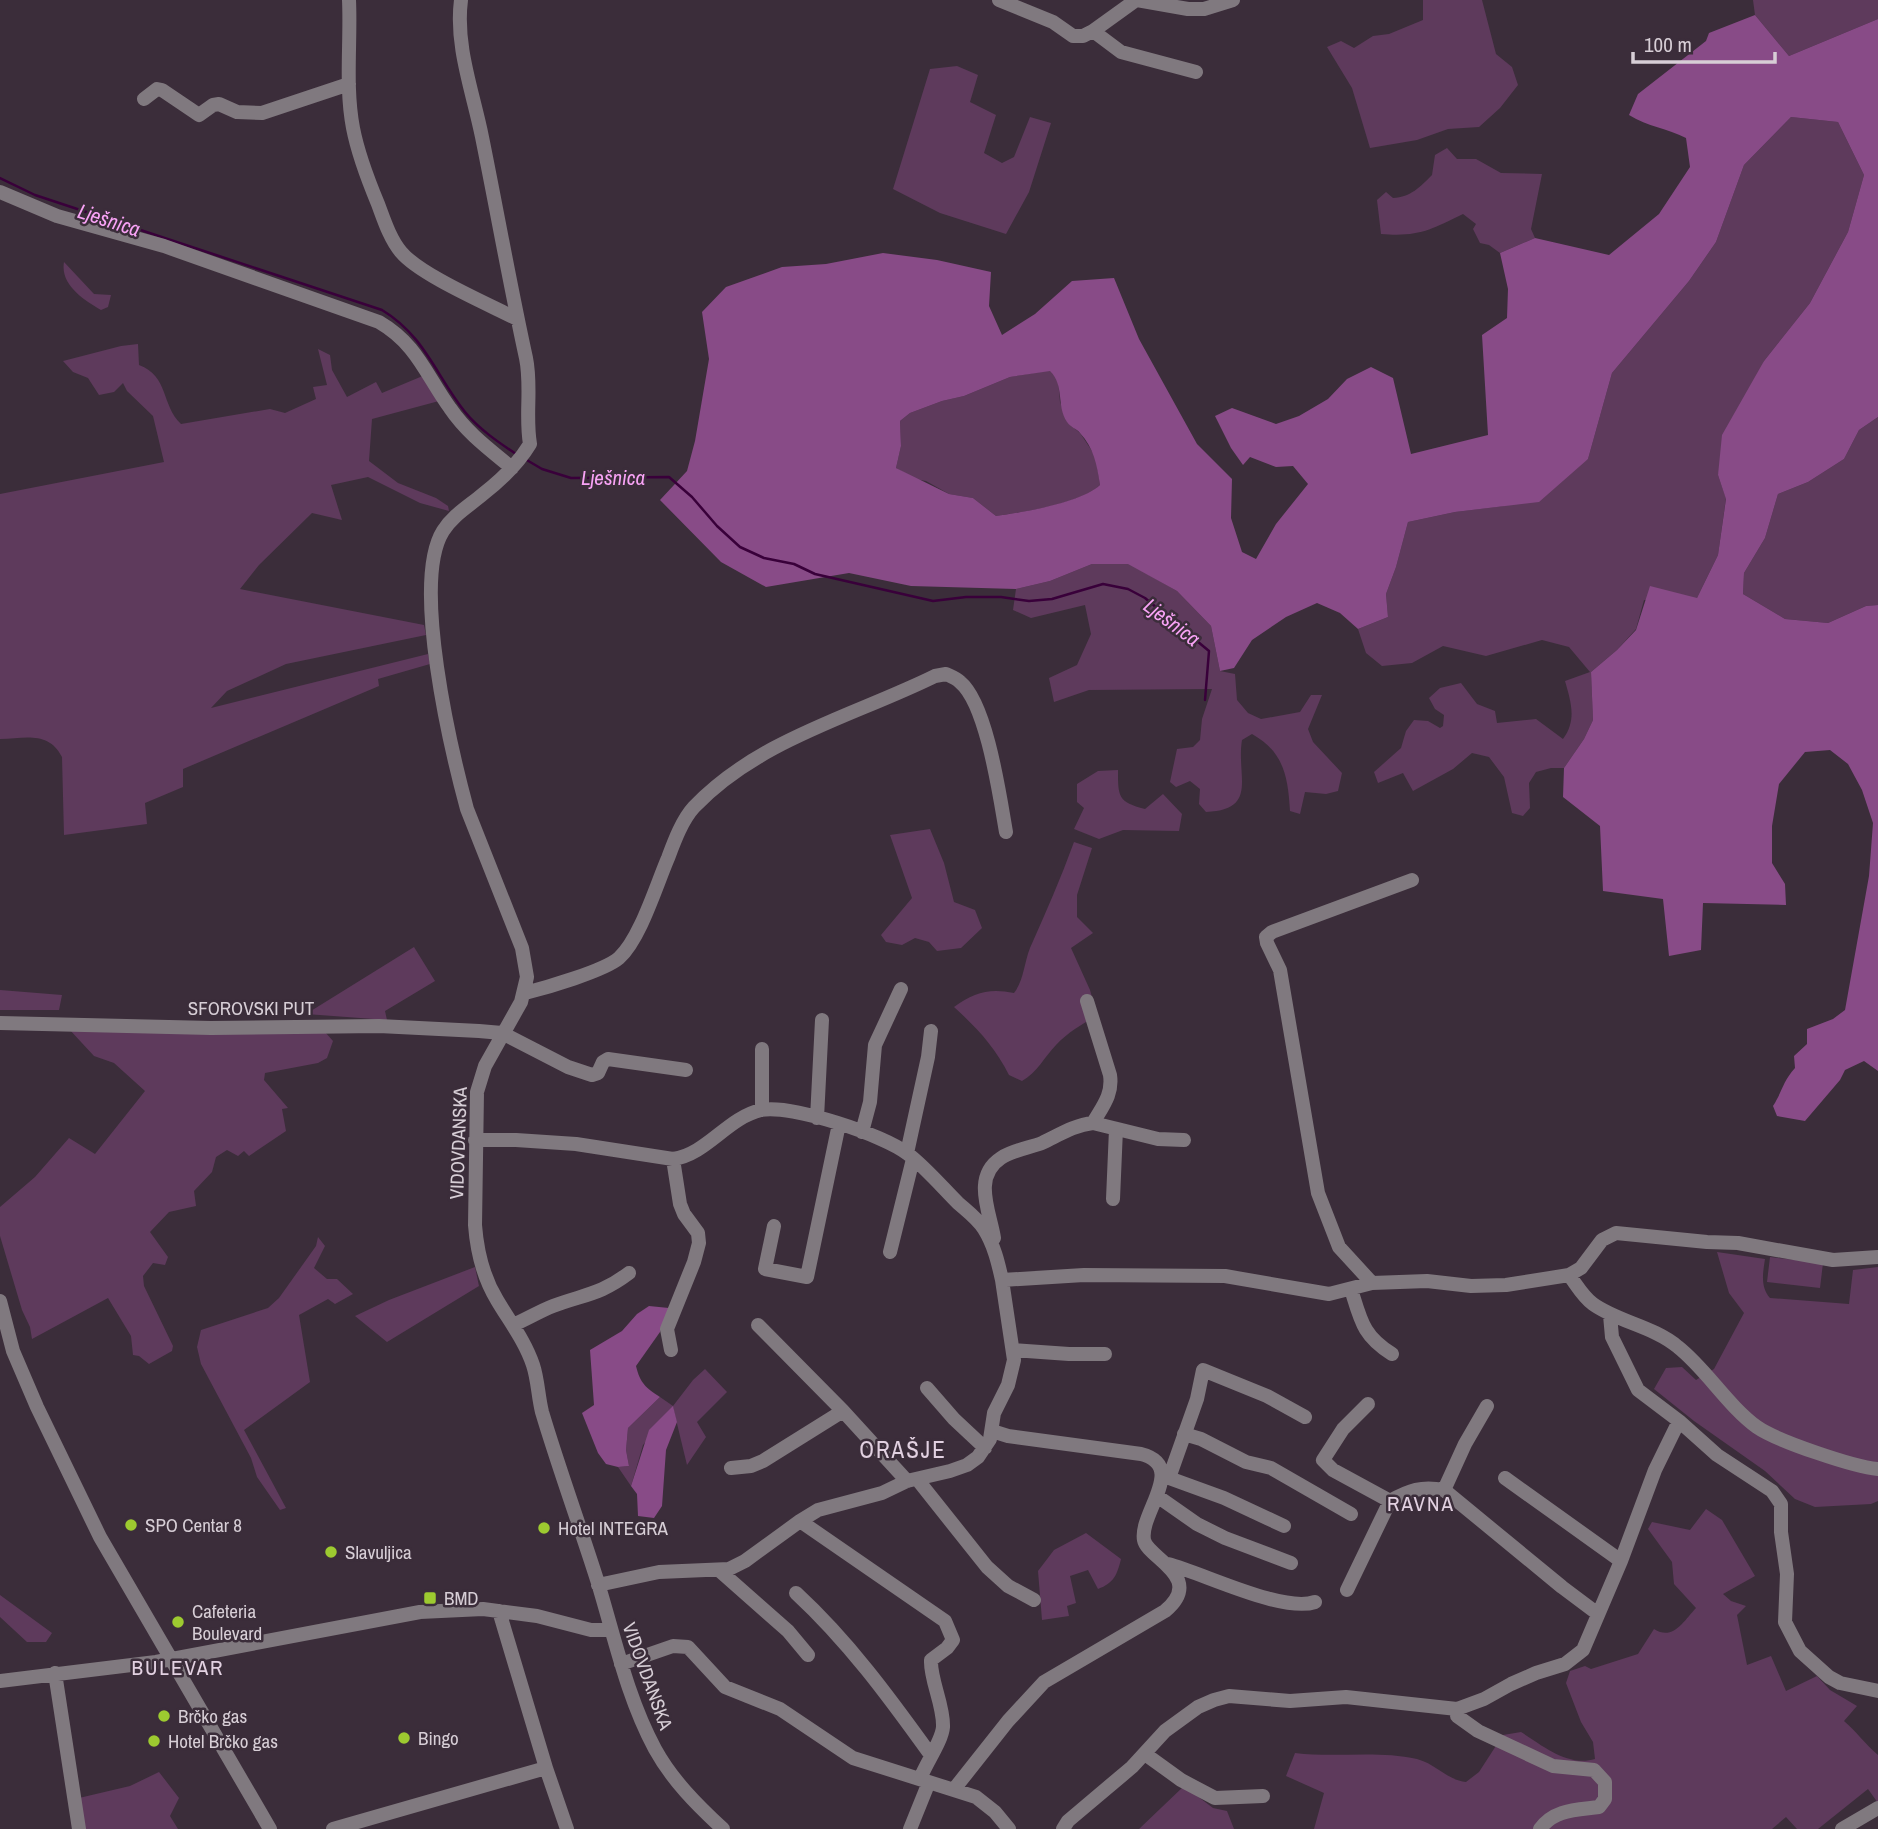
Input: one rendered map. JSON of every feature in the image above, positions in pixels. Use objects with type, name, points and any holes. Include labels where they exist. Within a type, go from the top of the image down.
[{"type":"street","points":[[349,0],[349,83],[353,128],[363,164],[390,233],[401,253],[419,268],[517,319]]},
{"type":"street","points":[[461,0],[459,13],[466,71],[492,183],[517,319]]},
{"type":"street","points":[[999,0],[1053,22],[1073,36],[1083,36],[1093,31],[1136,0],[1188,9],[1204,9],[1233,0]]},
{"type":"street","points":[[1093,31],[1121,52],[1196,72]]},
{"type":"street","points":[[144,99],[157,89],[199,115],[219,104],[237,112],[262,113],[349,83]]},
{"type":"street","points":[[0,192],[57,216],[164,246],[379,321],[394,330],[415,351],[464,427],[482,446],[515,465]]},
{"type":"street","name":"VIDOVDANSKA","points":[[517,319],[530,380],[527,417],[530,444],[515,465],[455,516],[444,529],[434,551],[429,582],[434,646],[452,747],[467,809],[523,948],[527,977],[524,993],[480,1077],[475,1140],[477,1244],[487,1280],[527,1349],[534,1369],[541,1408],[621,1664],[645,1728],[674,1778],[723,1829]]},
{"type":"street","points":[[524,993],[605,967],[619,958],[634,939],[692,808],[724,781],[756,757],[935,676],[946,674],[960,682],[977,710],[995,769],[1006,832]]},
{"type":"street","points":[[1372,1283],[1339,1247],[1318,1193],[1280,970],[1266,937],[1272,932],[1412,880]]},
{"type":"street","points":[[862,1132],[870,1102],[875,1045],[901,989]]},
{"type":"street","points":[[1087,1001],[1100,1036],[1112,1086],[1093,1123]]},
{"type":"street","points":[[817,1118],[822,1020]]},
{"type":"street","name":"SFOROVSKI PUT","points":[[0,1023],[211,1028],[379,1026],[502,1033]]},
{"type":"street","points":[[890,1252],[910,1156],[931,1031]]},
{"type":"street","points":[[502,1033],[568,1067],[593,1075],[598,1073],[603,1062],[608,1059],[686,1070]]},
{"type":"street","points":[[762,1049],[762,1110]]},
{"type":"street","points":[[475,1140],[576,1144],[673,1159],[698,1149],[737,1120],[762,1110],[784,1111],[862,1132],[910,1156],[984,1227],[994,1249],[1014,1350],[1012,1371],[993,1413],[992,1431],[985,1448],[967,1465],[912,1480],[882,1493],[818,1510],[746,1561],[720,1571],[671,1570],[598,1585]]},
{"type":"street","points":[[994,1249],[985,1182],[991,1168],[1002,1157],[1040,1144],[1080,1125],[1093,1123],[1157,1139],[1184,1140]]},
{"type":"street","points":[[774,1226],[765,1269],[807,1277],[839,1124]]},
{"type":"street","points":[[1113,1199],[1116,1129]]},
{"type":"street","points":[[671,1350],[667,1329],[699,1243],[698,1233],[680,1204],[673,1159]]},
{"type":"street","points":[[1002,1280],[1083,1275],[1225,1276],[1329,1294],[1372,1283],[1427,1281],[1471,1286],[1506,1285],[1569,1275],[1581,1268],[1602,1240],[1616,1233],[1738,1243],[1833,1260],[1878,1257]]},
{"type":"street","points":[[513,1325],[555,1305],[595,1294],[614,1285],[629,1273]]},
{"type":"street","points":[[1569,1275],[1590,1302],[1611,1315],[1632,1321],[1678,1347],[1758,1427],[1783,1440],[1849,1463],[1878,1469]]},
{"type":"street","points":[[1351,1289],[1370,1338],[1392,1353]]},
{"type":"street","points":[[0,1301],[13,1352],[100,1537],[271,1829]]},
{"type":"street","points":[[1611,1315],[1612,1338],[1638,1390],[1679,1421],[1717,1455],[1772,1491],[1781,1504],[1781,1532],[1787,1574],[1785,1622],[1800,1651],[1840,1683],[1878,1691]]},
{"type":"street","points":[[758,1325],[912,1480],[992,1572],[1008,1586],[1034,1600]]},
{"type":"street","points":[[1014,1350],[1105,1354]]},
{"type":"street","points":[[954,1788],[1008,1721],[1044,1682],[1171,1606],[1178,1588],[1175,1575],[1168,1564],[1147,1547],[1143,1539],[1145,1524],[1184,1434],[1197,1399],[1203,1370],[1267,1396],[1305,1417]]},
{"type":"street","points":[[927,1388],[954,1419],[985,1448]]},
{"type":"street","points":[[1368,1404],[1343,1429],[1323,1460],[1333,1471],[1390,1501]]},
{"type":"street","points":[[1444,1490],[1465,1444],[1488,1406]]},
{"type":"street","points":[[731,1468],[751,1466],[763,1461],[843,1411]]},
{"type":"street","points":[[1063,1829],[1068,1821],[1145,1754],[1165,1731],[1182,1717],[1198,1707],[1229,1696],[1290,1701],[1346,1697],[1457,1709],[1484,1699],[1523,1678],[1565,1664],[1583,1650],[1621,1561],[1655,1470],[1679,1421]]},
{"type":"street","points":[[992,1431],[1008,1436],[1150,1456],[1165,1477],[1224,1498],[1284,1526]]},
{"type":"street","points":[[1184,1434],[1201,1439],[1246,1462],[1272,1468],[1352,1514]]},
{"type":"street","points":[[1505,1478],[1621,1561]]},
{"type":"street","points":[[1347,1590],[1390,1501],[1426,1487],[1444,1490],[1598,1614]]},
{"type":"street","points":[[1157,1496],[1197,1524],[1225,1538],[1291,1563]]},
{"type":"street","points":[[800,1521],[945,1621],[953,1640],[931,1660],[943,1726],[940,1740],[930,1754],[910,1829]]},
{"type":"street","points":[[1168,1564],[1287,1603],[1300,1605],[1315,1602]]},
{"type":"street","points":[[720,1571],[788,1631],[808,1655]]},
{"type":"street","points":[[796,1593],[838,1635],[883,1689],[930,1754]]},
{"type":"street","points":[[499,1611],[567,1829]]},
{"type":"street","points":[[0,1681],[173,1658],[420,1612],[499,1611],[554,1619],[591,1630],[611,1630]]},
{"type":"street","points":[[621,1664],[673,1646],[688,1647],[725,1686],[780,1709],[853,1758],[976,1797],[1009,1829]]},
{"type":"street","points":[[55,1674],[79,1829]]},
{"type":"street","points":[[1457,1709],[1457,1716],[1493,1738],[1553,1766],[1594,1770],[1605,1782],[1605,1799],[1599,1807],[1565,1811],[1545,1821],[1539,1829]]},
{"type":"street","points":[[1145,1754],[1181,1780],[1215,1798],[1263,1796]]},
{"type":"street","points":[[333,1829],[546,1768]]},
{"type":"street","points":[[1842,1829],[1878,1808]]},
{"type":"shaded area","points":[[1423,0],[1482,0],[1496,54],[1512,67],[1518,85],[1500,108],[1479,127],[1448,129],[1417,140],[1370,148],[1352,88],[1327,47],[1341,41],[1354,48],[1373,36],[1389,34],[1423,20]]},
{"type":"shaded area","points":[[1753,0],[1878,0],[1878,19],[1789,56],[1755,15]]},
{"type":"shaded area","points":[[1755,15],[1789,56],[1878,19],[1878,417],[1859,430],[1844,459],[1808,482],[1778,494],[1765,538],[1744,573],[1743,594],[1785,619],[1828,623],[1866,606],[1878,605],[1878,1071],[1864,1061],[1845,1070],[1840,1080],[1805,1121],[1777,1116],[1773,1106],[1795,1068],[1794,1056],[1807,1044],[1807,1029],[1833,1019],[1845,1010],[1869,876],[1873,823],[1862,790],[1848,764],[1830,750],[1805,752],[1779,784],[1772,826],[1772,863],[1785,884],[1786,905],[1703,903],[1701,950],[1669,956],[1663,899],[1603,891],[1600,826],[1563,797],[1564,768],[1584,739],[1593,720],[1591,672],[1636,630],[1650,586],[1697,598],[1718,555],[1726,499],[1718,475],[1722,435],[1764,361],[1810,303],[1848,232],[1864,175],[1838,122],[1791,117],[1744,165],[1716,242],[1689,281],[1612,373],[1588,459],[1539,502],[1455,512],[1408,522],[1386,594],[1388,617],[1358,629],[1340,613],[1317,603],[1286,617],[1252,640],[1234,668],[1220,671],[1211,626],[1177,591],[1128,564],[1092,564],[1050,581],[1016,589],[911,586],[849,573],[766,587],[721,562],[660,500],[687,471],[695,441],[709,359],[702,312],[726,287],[782,267],[826,264],[883,253],[937,260],[991,272],[989,306],[1002,335],[1035,314],[1072,281],[1114,278],[1139,339],[1197,444],[1232,479],[1231,518],[1242,552],[1256,559],[1276,524],[1308,484],[1293,466],[1276,467],[1250,457],[1243,465],[1215,416],[1232,408],[1276,424],[1299,416],[1328,399],[1347,379],[1371,367],[1393,378],[1411,454],[1488,435],[1482,335],[1507,318],[1508,289],[1500,253],[1535,238],[1609,255],[1659,214],[1690,167],[1686,138],[1629,115],[1638,94],[1706,41],[1709,33]],"holes":[[[1050,371],[1055,377],[1064,416],[1068,424],[1085,439],[1094,457],[1100,485],[1091,491],[1051,506],[996,516],[973,498],[949,494],[896,468],[901,446],[900,421],[910,413],[964,396],[1010,377]]]},
{"type":"shaded area","points":[[957,66],[978,75],[970,102],[996,115],[984,153],[1002,163],[1014,157],[1030,117],[1051,123],[1029,192],[1006,234],[940,213],[893,189],[930,69]]},
{"type":"shaded area","points":[[1791,117],[1838,122],[1864,175],[1848,232],[1810,303],[1764,361],[1718,475],[1726,498],[1718,555],[1697,598],[1644,600],[1636,629],[1591,672],[1593,720],[1584,739],[1564,768],[1536,772],[1529,783],[1530,808],[1523,816],[1512,813],[1504,777],[1489,757],[1472,753],[1453,769],[1413,791],[1403,773],[1378,783],[1374,772],[1401,748],[1406,731],[1414,720],[1428,721],[1440,728],[1443,726],[1444,715],[1435,709],[1429,698],[1440,688],[1461,683],[1477,704],[1495,711],[1497,723],[1536,719],[1563,739],[1571,718],[1571,704],[1565,681],[1590,672],[1569,647],[1542,640],[1486,656],[1443,646],[1412,663],[1382,666],[1366,653],[1358,629],[1388,617],[1386,594],[1408,522],[1455,512],[1504,506],[1588,459],[1612,373],[1689,281],[1716,242],[1744,165]]},
{"type":"shaded area","points":[[1447,148],[1457,159],[1476,159],[1501,173],[1542,174],[1531,229],[1535,238],[1500,253],[1489,245],[1480,243],[1473,229],[1476,224],[1463,214],[1424,231],[1381,234],[1377,200],[1386,192],[1393,198],[1415,191],[1432,175],[1435,155]]},
{"type":"shaded area","points":[[64,262],[94,294],[111,295],[108,307],[101,310],[87,302],[69,285]]},
{"type":"shaded area","points":[[138,344],[139,365],[149,370],[160,383],[170,408],[181,424],[270,409],[285,413],[316,399],[313,387],[327,385],[318,349],[330,355],[332,370],[347,397],[376,382],[382,393],[425,375],[439,401],[372,419],[369,461],[398,483],[436,498],[448,506],[449,511],[420,503],[368,477],[331,485],[342,520],[312,513],[259,565],[240,589],[424,625],[426,635],[286,664],[227,691],[211,708],[428,654],[430,664],[378,679],[379,686],[183,769],[183,787],[145,803],[147,824],[64,835],[62,757],[57,749],[36,738],[0,739],[0,494],[164,462],[153,416],[127,391],[123,383],[114,392],[99,395],[88,378],[73,372],[63,361]]},
{"type":"shaded area","points":[[1050,370],[1058,379],[1060,402],[1068,423],[1080,433],[1096,457],[1100,485],[1090,492],[1051,506],[996,516],[973,498],[949,494],[896,468],[901,446],[900,421],[910,413],[964,396],[1010,377]]},
{"type":"shaded area","points":[[1878,417],[1878,605],[1866,606],[1828,623],[1785,619],[1743,594],[1744,573],[1765,538],[1778,494],[1808,482],[1844,459],[1859,430]]},
{"type":"shaded area","points":[[1128,563],[1177,591],[1211,626],[1220,671],[1235,674],[1237,700],[1248,713],[1261,719],[1300,712],[1311,695],[1322,695],[1308,729],[1313,742],[1342,773],[1338,791],[1326,794],[1305,792],[1300,814],[1290,811],[1286,776],[1278,757],[1252,734],[1242,740],[1242,789],[1239,798],[1223,810],[1206,812],[1199,804],[1200,789],[1190,781],[1176,787],[1170,782],[1177,749],[1193,747],[1200,740],[1202,719],[1212,689],[1089,690],[1054,702],[1049,678],[1077,665],[1091,634],[1085,605],[1031,618],[1013,610],[1016,589],[1050,581],[1092,564]]},
{"type":"shaded area","points":[[1118,770],[1119,792],[1125,801],[1145,809],[1163,794],[1182,814],[1179,831],[1123,830],[1099,839],[1074,829],[1084,808],[1077,802],[1077,784],[1098,771]]},
{"type":"shaded area","points":[[930,829],[944,863],[954,902],[975,910],[982,928],[961,948],[937,951],[929,942],[915,938],[902,945],[886,942],[881,935],[912,898],[890,835]]},
{"type":"shaded area","points":[[1074,842],[1092,848],[1077,895],[1077,917],[1093,933],[1071,948],[1090,990],[1097,1015],[1061,1040],[1022,1081],[1009,1075],[985,1038],[954,1007],[982,992],[1014,993]]},
{"type":"shaded area","points":[[414,947],[435,981],[385,1011],[387,1020],[306,1014]]},
{"type":"shaded area","points":[[0,990],[62,995],[59,1010],[0,1010]]},
{"type":"shaded area","points":[[69,1029],[325,1032],[333,1041],[327,1058],[318,1063],[265,1073],[264,1080],[288,1108],[282,1109],[286,1131],[249,1156],[244,1151],[238,1156],[227,1150],[216,1157],[212,1172],[194,1191],[196,1206],[169,1212],[150,1232],[168,1257],[165,1265],[153,1263],[143,1276],[144,1286],[173,1346],[172,1351],[149,1364],[133,1355],[131,1336],[108,1298],[32,1339],[0,1236],[0,1207],[35,1177],[69,1138],[95,1154],[145,1091],[114,1063],[94,1056]]},
{"type":"shaded area","points":[[318,1237],[325,1246],[314,1268],[327,1279],[337,1279],[353,1294],[335,1304],[328,1299],[299,1315],[310,1382],[244,1430],[286,1508],[280,1510],[257,1477],[251,1458],[201,1364],[197,1347],[201,1330],[268,1308],[279,1298],[316,1246]]},
{"type":"shaded area","points":[[1717,1252],[1765,1259],[1763,1284],[1770,1298],[1849,1304],[1853,1270],[1878,1267],[1878,1501],[1871,1504],[1815,1507],[1795,1499],[1765,1471],[1654,1389],[1666,1368],[1682,1367],[1696,1380],[1714,1369],[1744,1313],[1729,1293]]},
{"type":"shaded area","points":[[1770,1257],[1823,1263],[1820,1288],[1767,1282]]},
{"type":"shaded area","points":[[475,1267],[479,1286],[387,1342],[355,1316],[389,1300]]},
{"type":"shaded area","points":[[649,1306],[669,1308],[660,1332],[636,1366],[644,1385],[660,1397],[628,1428],[626,1450],[629,1466],[618,1467],[606,1464],[598,1453],[582,1413],[594,1405],[590,1350],[622,1331],[637,1314]]},
{"type":"shaded area","points":[[705,1369],[727,1392],[697,1422],[706,1437],[687,1465],[673,1407],[643,1445],[631,1486],[618,1467],[629,1466],[626,1450],[628,1428],[660,1397],[673,1406]]},
{"type":"shaded area","points":[[673,1406],[677,1422],[666,1450],[662,1506],[654,1518],[638,1516],[637,1494],[631,1486],[649,1430]]},
{"type":"shaded area","points":[[1706,1509],[1722,1520],[1755,1576],[1723,1594],[1731,1601],[1746,1606],[1737,1615],[1747,1665],[1771,1656],[1786,1691],[1817,1676],[1830,1690],[1857,1706],[1844,1721],[1878,1755],[1878,1803],[1868,1789],[1818,1829],[1797,1829],[1786,1817],[1772,1829],[1314,1829],[1324,1793],[1286,1776],[1295,1753],[1402,1756],[1424,1761],[1459,1781],[1466,1782],[1479,1772],[1503,1735],[1521,1732],[1566,1758],[1585,1761],[1595,1759],[1593,1742],[1581,1722],[1566,1683],[1570,1671],[1585,1666],[1591,1669],[1638,1654],[1654,1629],[1667,1633],[1672,1631],[1696,1608],[1674,1584],[1672,1562],[1648,1529],[1652,1522],[1690,1530]]},
{"type":"shaded area","points":[[1086,1533],[1121,1559],[1116,1574],[1108,1584],[1098,1589],[1088,1570],[1070,1576],[1076,1603],[1067,1606],[1069,1616],[1042,1620],[1038,1571],[1054,1550]]},
{"type":"shaded area","points":[[0,1595],[52,1633],[46,1642],[27,1642],[0,1617]]},
{"type":"shaded area","points":[[159,1772],[179,1798],[170,1816],[178,1829],[85,1829],[79,1798],[130,1786]]},
{"type":"shaded area","points":[[1184,1786],[1213,1808],[1227,1811],[1234,1829],[1139,1829]]},
{"type":"waterway","name":"Lješnica","points":[[0,178],[35,195],[382,310],[397,320],[420,344],[470,418],[516,454]]},
{"type":"waterway","name":"Lješnica","points":[[525,459],[542,469],[571,478],[669,477],[740,547],[764,558],[794,564],[815,574],[933,601],[966,597],[1001,597],[1029,601],[1052,599],[1103,584],[1128,589],[1145,598],[1209,651],[1205,700]]},
{"type":"place","name":"SPO Centar 8","points":[[131,1525]]},
{"type":"place","name":"Hotel INTEGRA","points":[[544,1528]]},
{"type":"place","name":"Slavuljica","points":[[331,1552]]},
{"type":"place","name":"BMD","points":[[430,1598]]},
{"type":"place","name":"Cafeteria Boulevard","points":[[178,1622]]},
{"type":"place","name":"Brčko gas","points":[[164,1716]]},
{"type":"place","name":"Bingo","points":[[404,1738]]},
{"type":"place","name":"Hotel Brčko gas","points":[[154,1741]]},
{"type":"district","name":"ORAŠJE","points":[[903,1449]]},
{"type":"district","name":"RAVNA","points":[[1421,1503]]},
{"type":"district","name":"BULEVAR","points":[[178,1667]]}]
